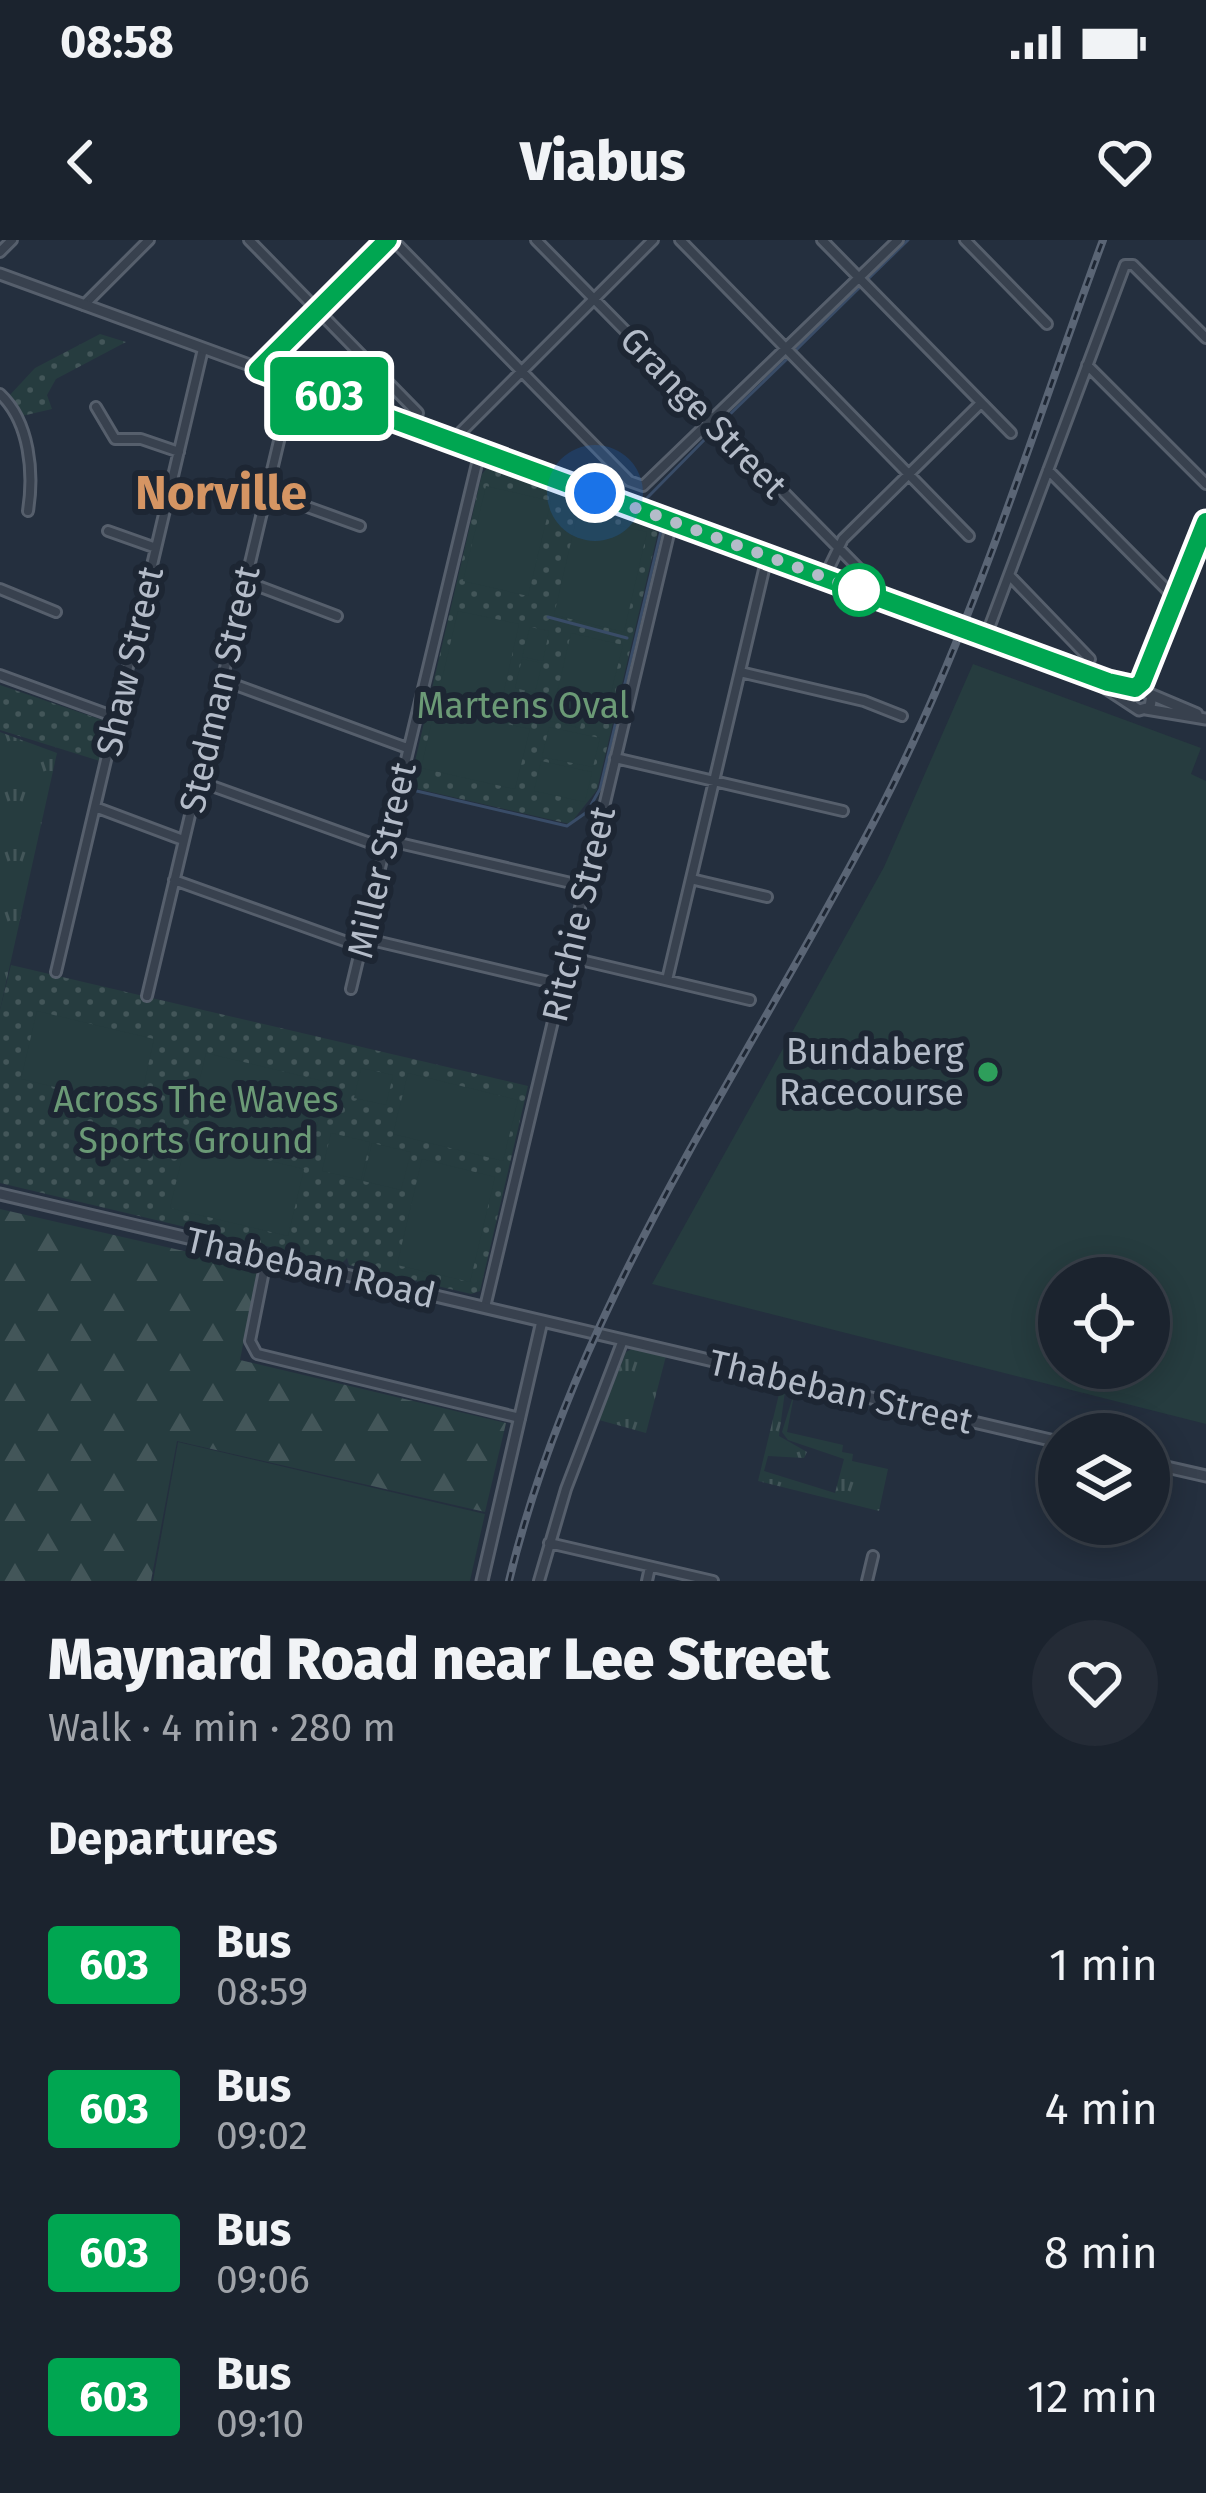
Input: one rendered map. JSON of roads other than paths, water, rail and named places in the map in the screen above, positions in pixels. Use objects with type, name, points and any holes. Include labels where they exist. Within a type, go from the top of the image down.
[{"type":"street","points":[[0,252],[12,240]]},
{"type":"street","points":[[84,305],[149,240]]},
{"type":"street","points":[[249,240],[418,413]]},
{"type":"street","points":[[258,370],[391,240],[639,486],[649,484],[898,240]]},
{"type":"street","name":"Grange Street","points":[[536,240],[873,583]]},
{"type":"street","points":[[452,441],[652,240]]},
{"type":"street","points":[[680,240],[969,536]]},
{"type":"street","points":[[822,240],[1011,433]]},
{"type":"street","points":[[965,240],[1047,324]]},
{"type":"street","points":[[986,637],[1127,263],[1206,338]]},
{"type":"street","points":[[0,274],[1077,671],[1151,693],[1206,718]]},
{"type":"street","name":"Shaw Street","points":[[56,972],[203,349]]},
{"type":"street","points":[[1087,364],[1206,484]]},
{"type":"street","name":"Stedman Street","points":[[147,996],[293,382]]},
{"type":"street","points":[[0,394],[19,418],[30,466],[28,512]]},
{"type":"street","points":[[824,578],[836,547],[981,403]]},
{"type":"street","points":[[96,407],[115,439],[146,440],[178,452]]},
{"type":"street","name":"Miller Street","points":[[351,989],[480,451]]},
{"type":"street","points":[[1048,470],[1178,601]]},
{"type":"street","points":[[266,491],[360,526]]},
{"type":"street","name":"Ritchie Street","points":[[485,1307],[671,521]]},
{"type":"street","points":[[1131,704],[1156,656],[1206,522]]},
{"type":"street","points":[[108,531],[156,548]]},
{"type":"street","points":[[667,980],[767,557]]},
{"type":"street","points":[[1009,574],[1090,659]]},
{"type":"street","points":[[244,581],[338,616]]},
{"type":"street","points":[[0,589],[56,612]]},
{"type":"street","points":[[1146,709],[1156,656]]},
{"type":"street","points":[[1077,671],[1131,704],[1206,718]]},
{"type":"street","points":[[740,672],[864,701],[902,716]]},
{"type":"street","points":[[0,675],[115,717]]},
{"type":"street","points":[[222,680],[407,748]]},
{"type":"street","points":[[615,758],[843,811]]},
{"type":"street","points":[[197,781],[385,844],[584,886]]},
{"type":"street","points":[[95,807],[183,840]]},
{"type":"street","points":[[691,879],[767,897]]},
{"type":"street","points":[[174,880],[362,943],[561,985]]},
{"type":"street","points":[[568,957],[750,1000]]},
{"type":"street","name":"Thabeban Road","points":[[0,1194],[622,1340]]},
{"type":"street","points":[[267,1256],[250,1341],[257,1354],[520,1418]]},
{"type":"street","points":[[482,1581],[542,1321]]},
{"type":"street","points":[[539,1581],[622,1340]]},
{"type":"street","name":"Thabeban Street","points":[[622,1340],[1038,1437]]},
{"type":"street","points":[[1170,1468],[1206,1477]]},
{"type":"street","points":[[549,1543],[712,1581]]},
{"type":"street","points":[[868,1581],[873,1556]]},
{"type":"street","points":[[647,1581],[650,1567]]},
{"type":"waterway","points":[[868,279],[908,240]]},
{"type":"waterway","points":[[795,351],[860,287]]},
{"type":"waterway","points":[[722,422],[788,358]]},
{"type":"waterway","points":[[646,499],[714,430]]},
{"type":"waterway","points":[[408,789],[567,826],[587,812],[600,789],[661,531]]},
{"type":"waterway","points":[[548,617],[627,638]]},
{"type":"railway","points":[[509,1581],[539,1477],[622,1279],[882,806],[946,669],[1103,240]]},
{"type":"place","name":"Bundaberg Racecourse","points":[[988,1072]]},
{"type":"district","name":"Norville","points":[[221,492]]},
{"type":"park label","name":"Martens Oval","points":[[523,705]]},
{"type":"park label","name":"Across The Waves Sports Ground","points":[[196,1120]]}]
